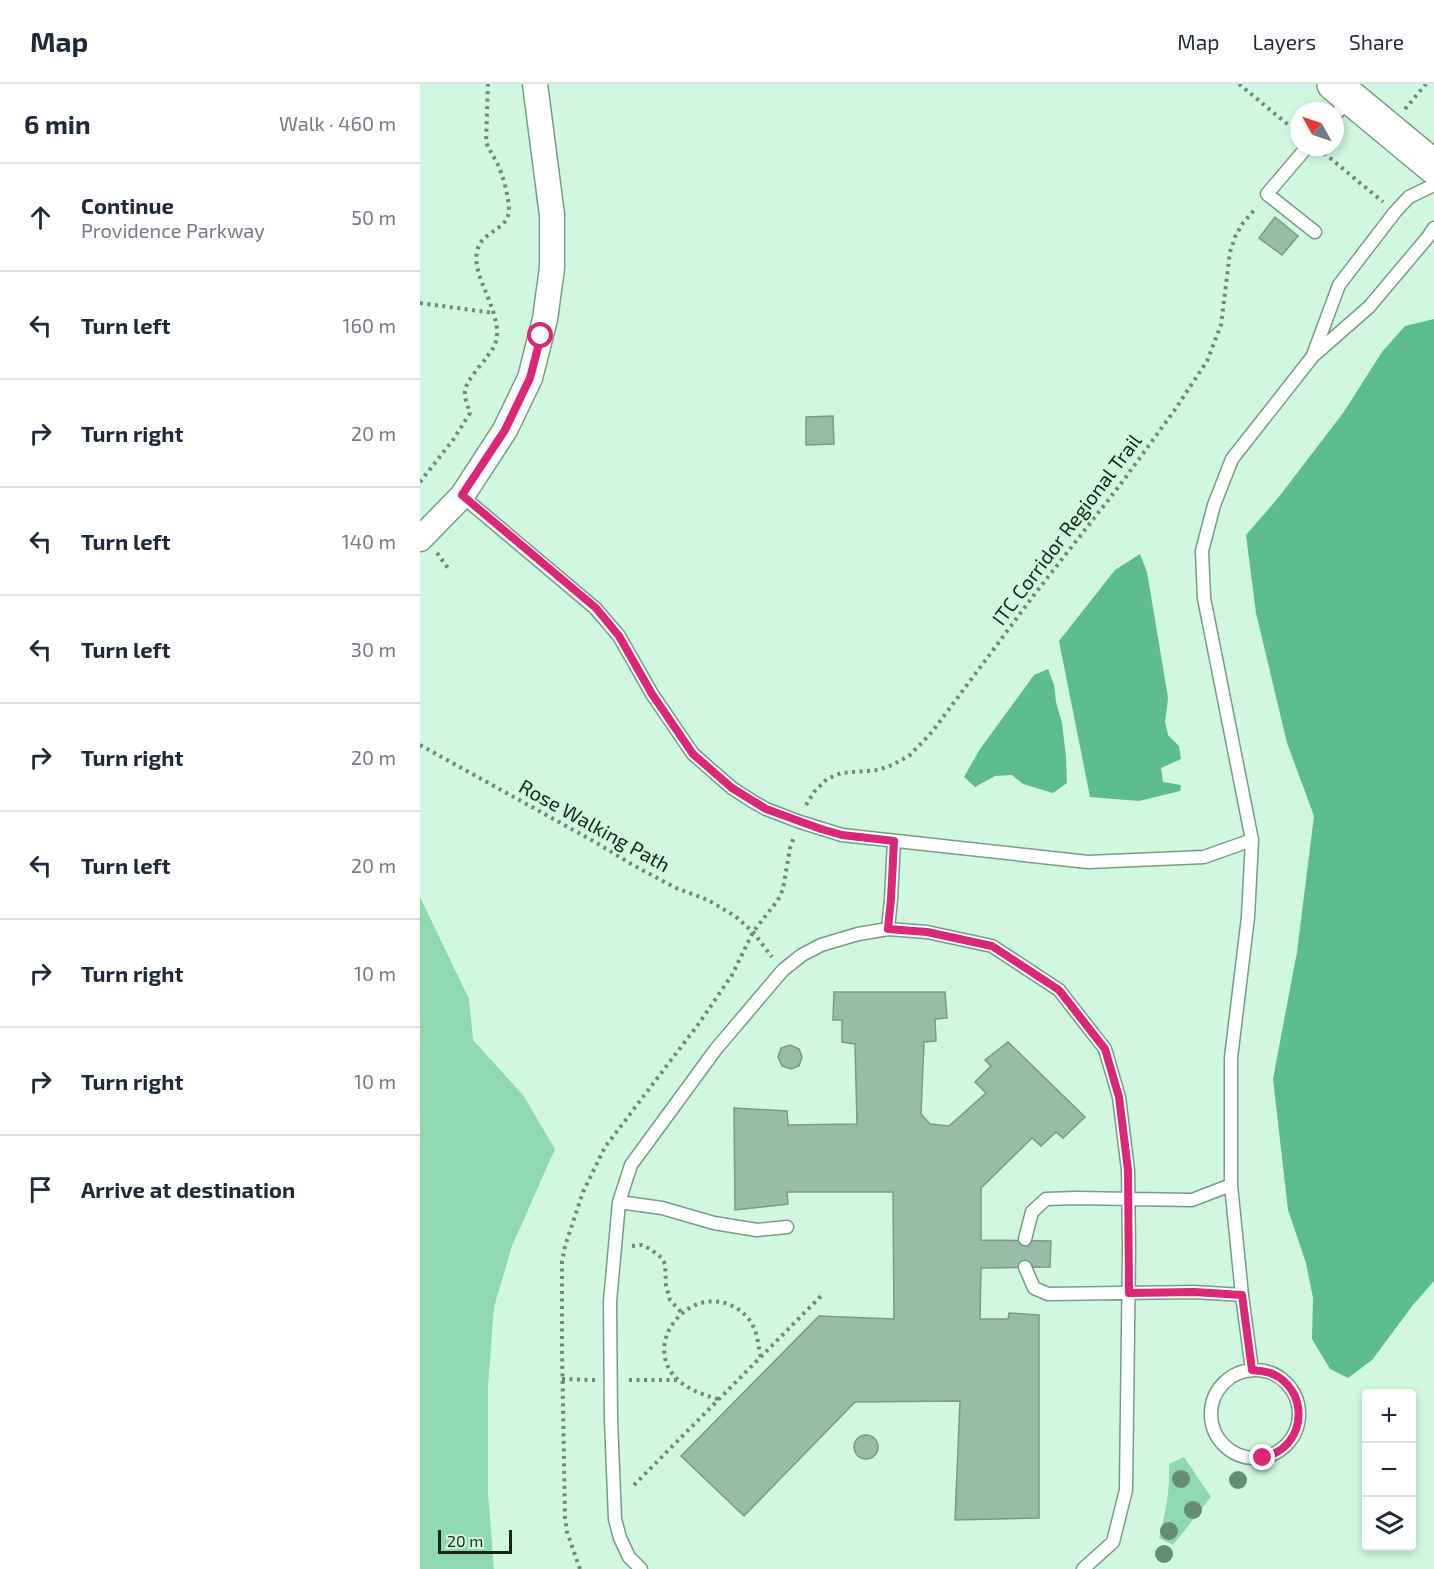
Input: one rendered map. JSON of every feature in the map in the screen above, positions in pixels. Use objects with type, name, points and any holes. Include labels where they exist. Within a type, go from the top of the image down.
[{"type":"main road","points":[[1339,99],[1434,167]]},
{"type":"street","points":[[420,539],[462,495],[505,430],[530,378],[545,319],[552,268],[552,215],[535,84]]},
{"type":"lane","points":[[1299,156],[1267,194],[1316,232]]},
{"type":"lane","points":[[1313,356],[1339,285],[1409,197],[1434,185]]},
{"type":"lane","points":[[1252,1370],[1231,1185],[1231,1059],[1248,917],[1252,840],[1204,598],[1202,551],[1214,505],[1232,459],[1313,356],[1369,307],[1434,228]]},
{"type":"lane","points":[[462,495],[596,608],[619,636],[652,694],[693,754],[732,788],[766,809],[842,835],[1088,862],[1204,857],[1252,840]]},
{"type":"lane","points":[[888,929],[894,841]]},
{"type":"lane","points":[[641,1569],[629,1557],[620,1538],[615,1519],[611,1420],[610,1302],[619,1202],[631,1166],[716,1049],[783,970],[801,955],[821,945],[858,934],[888,929],[927,932],[992,946],[1059,990],[1105,1049],[1119,1097],[1128,1170],[1126,1490],[1113,1542],[1083,1569]]},
{"type":"lane","points":[[1025,1239],[1032,1212],[1046,1199],[1192,1200],[1231,1185]]},
{"type":"lane","points":[[619,1202],[663,1208],[714,1223],[757,1230],[787,1227]]},
{"type":"lane","points":[[1025,1267],[1034,1288],[1048,1294],[1194,1292],[1242,1295]]},
{"type":"lane","points":[[1252,1370],[1275,1375],[1293,1391],[1298,1402],[1298,1426],[1289,1442],[1275,1454],[1263,1458],[1238,1455],[1228,1449],[1219,1440],[1211,1416],[1218,1390],[1227,1380],[1239,1373],[1252,1370]]},
{"type":"path","points":[[420,482],[453,440],[470,413],[465,389],[492,350],[496,340],[494,313],[477,265],[478,246],[482,239],[506,221],[509,212],[501,172],[486,142],[488,84]]},
{"type":"path","points":[[1239,84],[1290,126]]},
{"type":"path","points":[[1328,156],[1395,212]]},
{"type":"path","name":"ITC Corridor Regional Trail","points":[[804,808],[826,779],[841,773],[878,770],[909,756],[932,732],[1034,595],[1120,485],[1207,361],[1221,325],[1230,252],[1235,237],[1243,223],[1267,194]]},
{"type":"path","points":[[420,303],[494,313]]},
{"type":"path","name":"Rose Walking Path","points":[[420,746],[676,888],[708,900],[735,916],[753,932]]},
{"type":"path","points":[[790,848],[794,837]]},
{"type":"path","points":[[631,1246],[642,1245],[662,1257],[670,1300],[682,1313]]},
{"type":"path","points":[[634,1485],[822,1295]]},
{"type":"path","points":[[719,1399],[700,1394],[687,1387],[670,1371],[665,1342],[671,1324],[682,1313],[704,1301],[734,1306],[754,1327],[760,1357]]},
{"type":"shaded area","points":[[1434,319],[1434,1281],[1372,1360],[1348,1378],[1330,1369],[1312,1339],[1313,1298],[1306,1263],[1288,1210],[1273,1079],[1297,952],[1314,816],[1287,743],[1256,613],[1246,535],[1278,498],[1343,413],[1382,352],[1405,326]]},
{"type":"shaded area","points":[[1140,554],[1147,572],[1168,698],[1165,722],[1168,735],[1179,746],[1181,759],[1161,768],[1163,782],[1181,785],[1180,791],[1139,801],[1090,797],[1059,641],[1115,570]]},
{"type":"shaded area","points":[[1048,669],[1062,723],[1067,783],[1053,793],[1023,784],[1012,775],[995,776],[975,787],[964,777],[980,749],[1034,675]]},
{"type":"shaded area","points":[[420,897],[469,999],[473,1040],[523,1095],[555,1149],[512,1246],[494,1307],[488,1386],[488,1493],[494,1569],[420,1569]]},
{"type":"shaded area","points":[[1184,1457],[1211,1497],[1173,1545],[1159,1538],[1167,1501],[1169,1464]]},
{"type":"building","points":[[1275,217],[1298,236],[1282,255],[1259,238]]},
{"type":"building","points":[[833,416],[834,444],[806,445],[806,417]]},
{"type":"building","points":[[834,992],[945,992],[947,1018],[935,1019],[936,1041],[924,1042],[921,1114],[930,1124],[949,1126],[986,1093],[975,1082],[991,1066],[985,1060],[1008,1042],[1085,1117],[1063,1138],[1056,1132],[1041,1146],[1032,1138],[981,1188],[981,1240],[1051,1241],[1050,1267],[981,1268],[980,1319],[1008,1319],[1009,1313],[1039,1315],[1039,1518],[955,1520],[960,1401],[855,1402],[744,1516],[681,1456],[819,1316],[894,1319],[893,1192],[787,1192],[788,1204],[735,1210],[734,1108],[787,1111],[788,1125],[857,1124],[855,1044],[842,1042],[842,1020],[833,1020]]},
{"type":"building","points":[[790,1045],[799,1049],[802,1057],[799,1066],[791,1069],[782,1066],[778,1057],[781,1048]]},
{"type":"building","points":[[866,1435],[874,1439],[878,1447],[874,1455],[866,1459],[858,1455],[854,1447],[858,1439]]},
{"type":"route","points":[[541,336],[530,378],[505,430],[462,495],[596,608],[619,636],[652,694],[693,754],[732,788],[766,809],[821,829],[842,835],[894,841],[888,929],[927,932],[992,946],[1059,990],[1105,1049],[1119,1097],[1128,1170],[1129,1293],[1194,1292],[1242,1295],[1252,1370],[1275,1375],[1293,1391],[1298,1402],[1298,1426],[1293,1437],[1285,1447],[1263,1458]]}]
